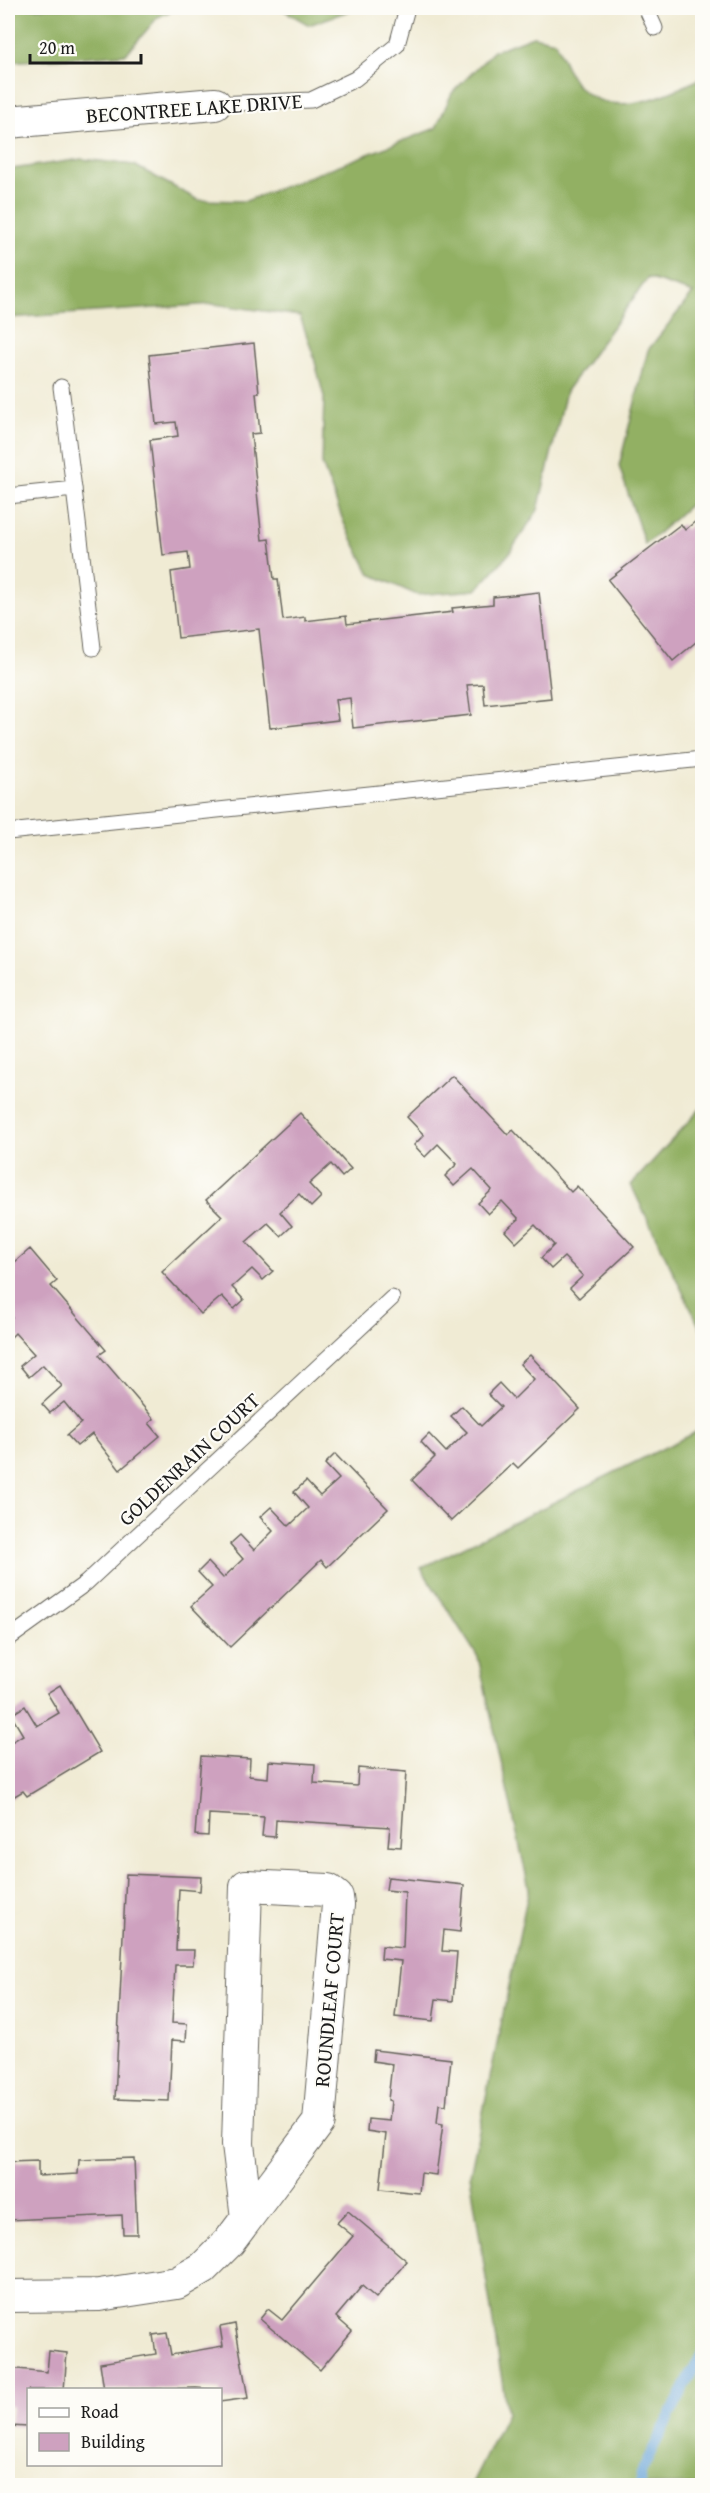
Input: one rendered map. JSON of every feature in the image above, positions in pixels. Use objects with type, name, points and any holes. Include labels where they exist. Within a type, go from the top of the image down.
[{"type":"street","name":"BECONTREE LAKE DRIVE","points":[[8,122],[215,104]]},
{"type":"street","name":"ROUNDLEAF COURT","points":[[8,2296],[99,2295],[177,2283],[204,2268],[229,2242],[312,2135],[319,2122],[338,1905],[337,1897],[328,1890],[246,1886],[238,2144],[247,2218]]},
{"type":"lane","name":"BECONTREE LAKE DRIVE","points":[[215,104],[311,100],[356,79],[397,45],[407,8]]},
{"type":"lane","points":[[646,8],[655,28]]},
{"type":"lane","points":[[62,387],[93,648]]},
{"type":"lane","points":[[8,496],[74,489]]},
{"type":"lane","points":[[8,832],[702,759]]},
{"type":"lane","name":"GOLDENRAIN COURT","points":[[8,1639],[86,1583],[392,1299]]},
{"type":"green space","points":[[8,8],[177,8],[158,17],[126,54],[8,62]]},
{"type":"green space","points":[[280,8],[357,8],[309,25]]},
{"type":"green space","points":[[533,36],[555,41],[574,82],[592,97],[607,102],[623,104],[639,102],[702,78],[702,494],[645,545],[619,466],[648,350],[693,293],[648,278],[566,391],[538,510],[508,555],[476,590],[417,595],[370,574],[344,523],[322,464],[324,397],[300,316],[214,304],[8,318],[8,174],[12,169],[82,159],[134,165],[198,200],[246,201],[436,128],[452,93],[494,51]]},
{"type":"green space","points":[[702,1107],[702,1332],[631,1185]]},
{"type":"green space","points":[[702,1429],[702,2485],[471,2485],[507,2413],[470,2175],[529,1888],[478,1657],[421,1568]]},
{"type":"building","points":[[254,343],[260,433],[251,434],[262,540],[269,539],[274,579],[278,579],[283,620],[305,617],[305,621],[346,616],[347,624],[453,612],[452,608],[493,604],[493,597],[539,592],[551,698],[485,705],[483,684],[467,685],[471,715],[353,728],[350,698],[335,700],[338,720],[270,728],[259,629],[178,638],[171,572],[190,569],[188,552],[163,555],[150,440],[178,436],[176,422],[156,424],[149,355]]},
{"type":"building","points":[[702,516],[702,637],[673,661],[608,580],[681,524],[685,530]]},
{"type":"building","points":[[452,1075],[508,1135],[513,1130],[571,1192],[577,1186],[634,1247],[579,1298],[570,1288],[583,1276],[564,1257],[551,1269],[541,1258],[554,1245],[535,1225],[516,1243],[505,1231],[519,1219],[502,1201],[488,1214],[478,1203],[492,1190],[473,1169],[454,1186],[445,1176],[457,1164],[438,1144],[425,1157],[414,1145],[424,1135],[407,1117]]},
{"type":"building","points":[[300,1113],[351,1169],[342,1177],[331,1164],[309,1184],[321,1197],[311,1207],[299,1194],[280,1212],[292,1226],[281,1236],[268,1223],[246,1242],[273,1271],[263,1280],[252,1269],[232,1287],[244,1300],[234,1309],[222,1296],[201,1314],[162,1272],[222,1216],[206,1200]]},
{"type":"building","points":[[30,1249],[57,1281],[51,1286],[106,1350],[99,1355],[154,1419],[149,1423],[160,1436],[120,1470],[92,1434],[77,1446],[67,1435],[81,1423],[64,1402],[50,1413],[42,1404],[62,1386],[43,1365],[29,1377],[20,1366],[34,1354],[15,1333],[8,1340],[8,1320],[12,1317],[8,1312],[8,1268]]},
{"type":"building","points":[[530,1355],[580,1409],[518,1468],[513,1463],[451,1521],[412,1480],[435,1457],[421,1442],[429,1434],[446,1452],[467,1432],[451,1416],[462,1406],[481,1426],[501,1407],[488,1394],[499,1383],[514,1399],[534,1379],[520,1364]]},
{"type":"building","points":[[335,1454],[388,1509],[327,1567],[321,1560],[230,1647],[191,1606],[212,1587],[198,1572],[208,1562],[223,1578],[243,1559],[230,1544],[240,1535],[254,1550],[273,1531],[260,1517],[271,1507],[289,1526],[308,1508],[294,1492],[306,1481],[320,1496],[339,1479],[325,1464]]},
{"type":"building","points":[[60,1685],[100,1752],[27,1796],[23,1791],[8,1800],[8,1744],[23,1735],[11,1715],[25,1706],[37,1726],[59,1713],[47,1693]]},
{"type":"building","points":[[201,1756],[250,1759],[249,1776],[268,1778],[269,1761],[315,1764],[314,1783],[357,1786],[358,1768],[406,1772],[401,1847],[388,1846],[390,1827],[276,1820],[275,1837],[262,1836],[264,1817],[209,1814],[208,1836],[195,1835]]},
{"type":"building","points":[[126,1874],[201,1877],[200,1891],[179,1889],[176,1950],[194,1950],[193,1965],[175,1965],[172,2023],[187,2024],[186,2041],[172,2040],[169,2101],[115,2099]]},
{"type":"building","points":[[388,1877],[464,1885],[460,1932],[444,1930],[442,1951],[457,1952],[453,2001],[436,1999],[433,2021],[395,2017],[401,1961],[381,1959],[382,1946],[403,1948],[405,1892],[386,1890]]},
{"type":"building","points":[[374,2050],[451,2059],[446,2105],[439,2104],[437,2123],[443,2124],[436,2175],[421,2173],[419,2193],[380,2189],[386,2134],[367,2131],[368,2119],[389,2121],[391,2101],[388,2100],[392,2064],[373,2061]]},
{"type":"building","points":[[134,2158],[137,2234],[123,2234],[122,2215],[8,2220],[8,2162],[38,2161],[38,2176],[78,2174],[79,2160]]},
{"type":"building","points":[[348,2211],[407,2261],[376,2298],[362,2286],[336,2317],[352,2331],[320,2370],[260,2319],[268,2309],[282,2320],[353,2236],[337,2223]]},
{"type":"building","points":[[235,2324],[248,2398],[222,2402],[222,2388],[104,2388],[100,2363],[156,2354],[153,2335],[167,2333],[171,2355],[223,2346],[220,2327]]},
{"type":"building","points":[[49,2351],[67,2353],[64,2388],[27,2388],[27,2427],[10,2426],[12,2406],[8,2406],[8,2368],[47,2372]]},
{"type":"waterway","points":[[641,2486],[641,2472],[702,2353]]}]
